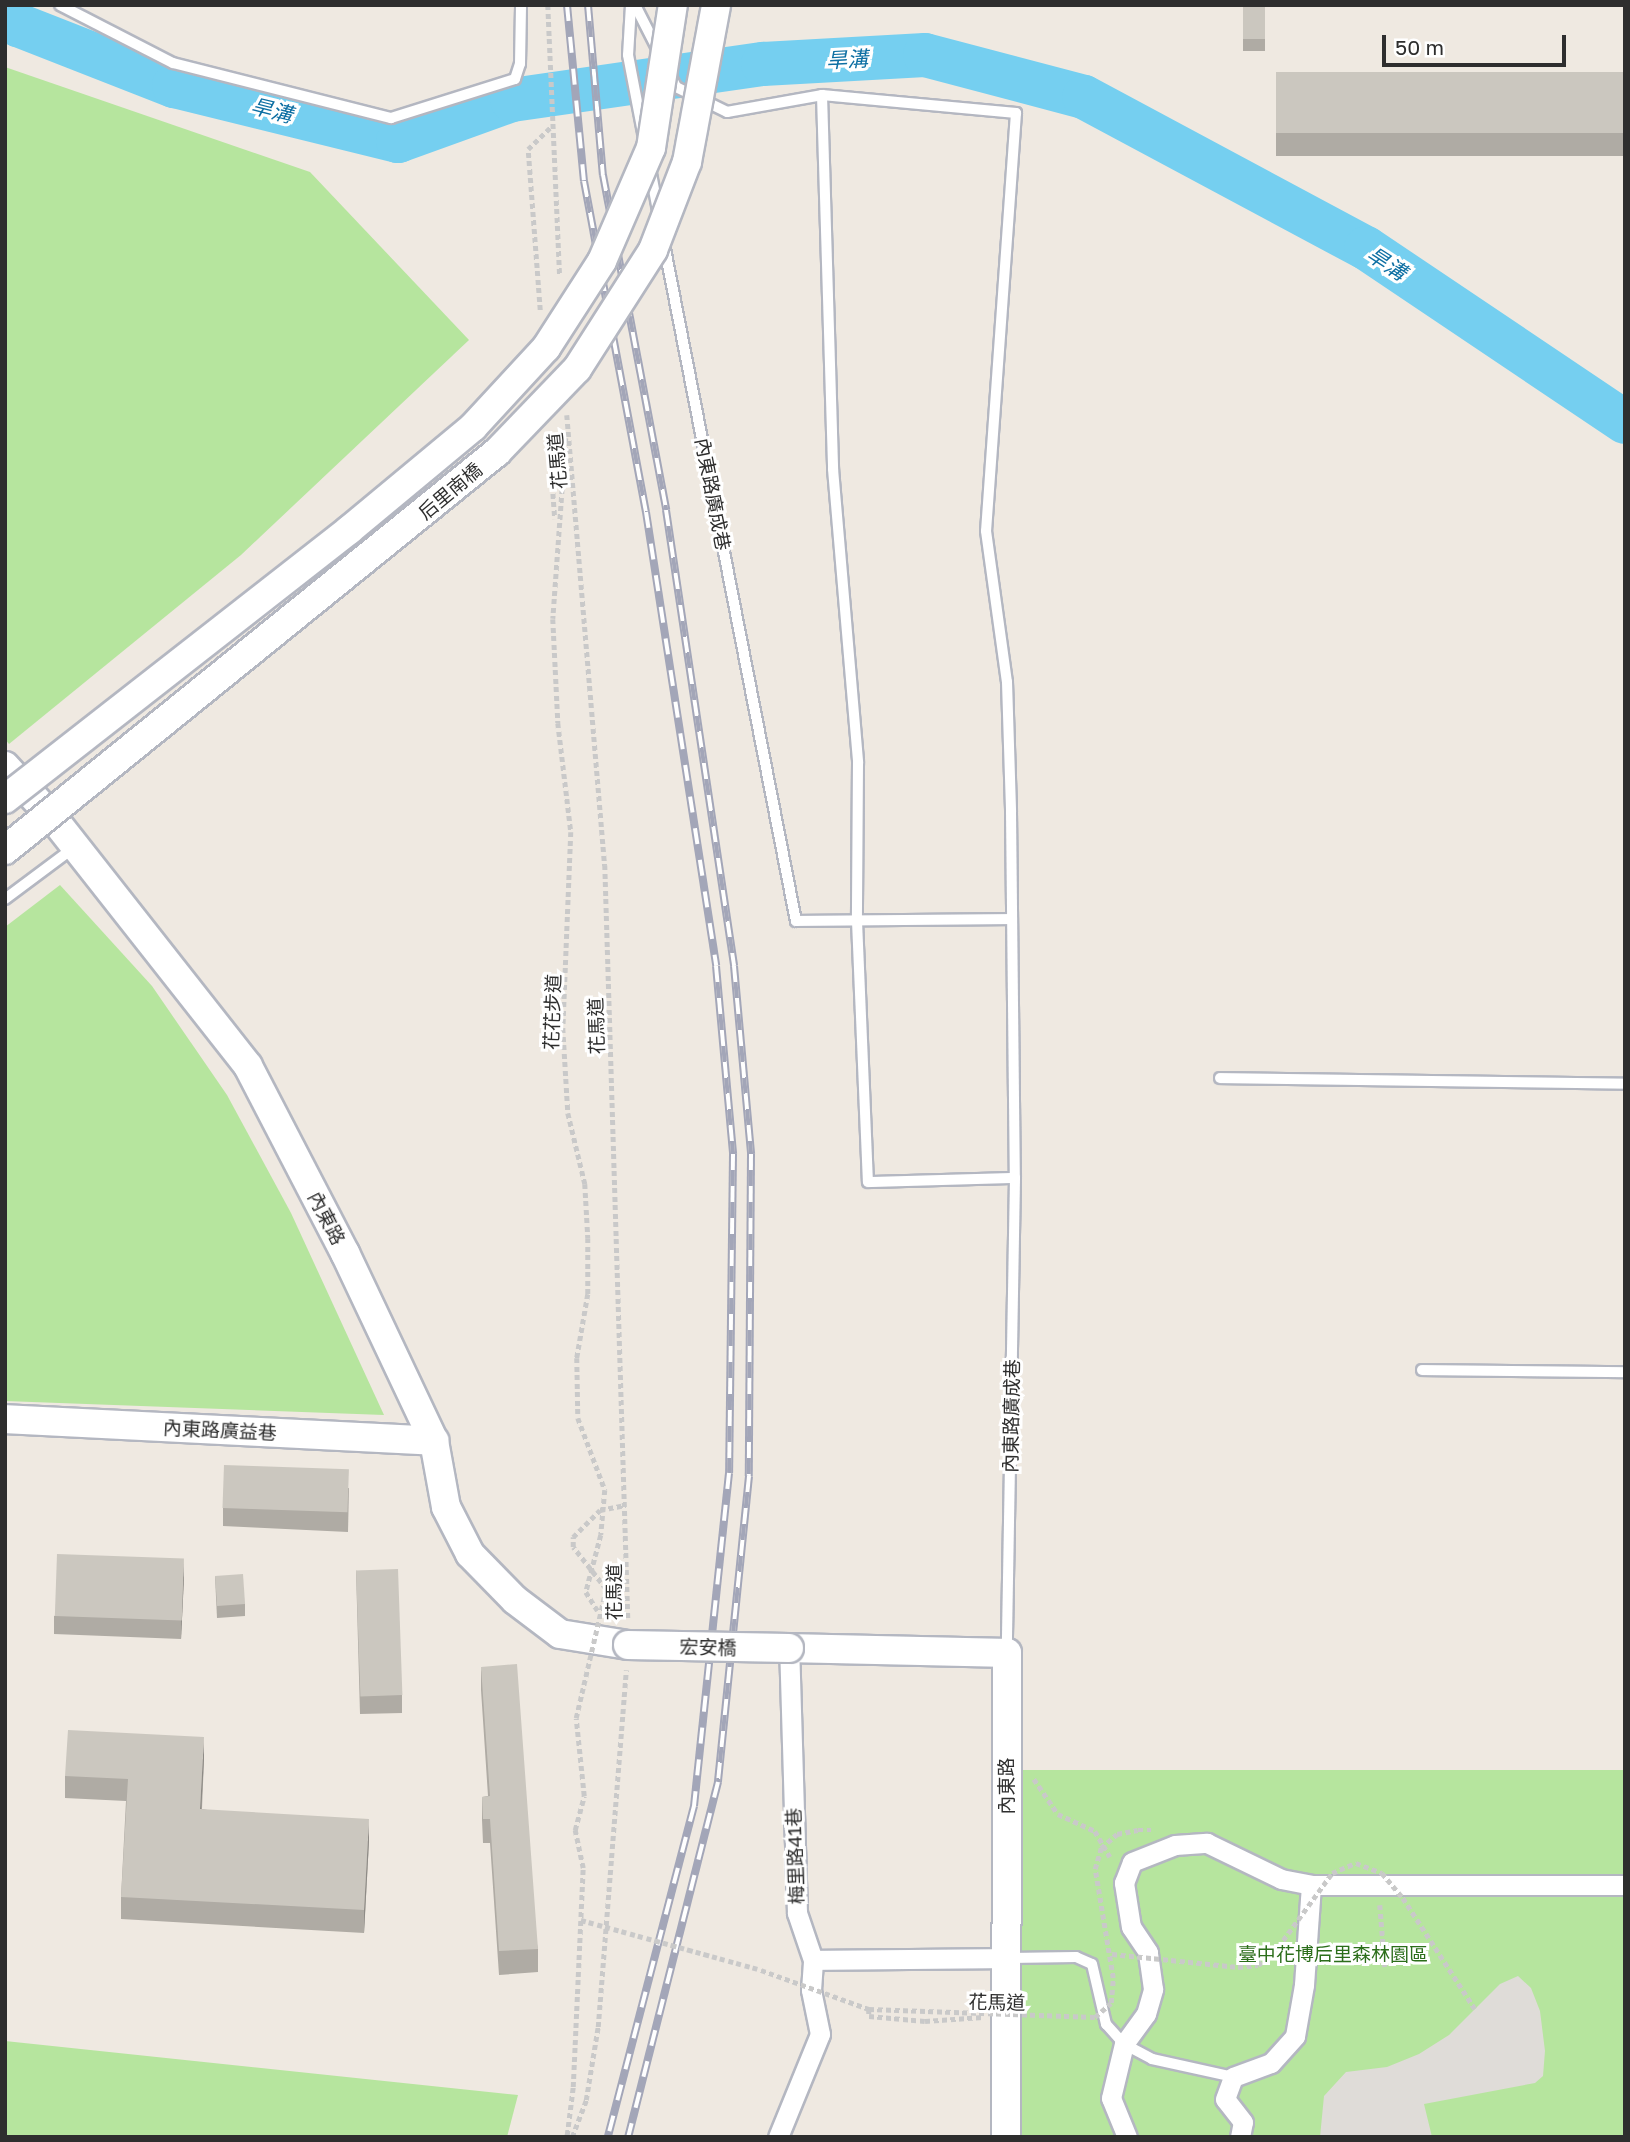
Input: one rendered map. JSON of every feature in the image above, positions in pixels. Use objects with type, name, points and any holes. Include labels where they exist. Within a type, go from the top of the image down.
[{"type":"street","name":"后里南橋","points":[[9,785],[349,530],[472,427],[546,348],[602,261],[651,148],[673,5]]},
{"type":"street","name":"后里南橋","points":[[5,850],[497,452],[576,369],[653,250],[682,175],[716,5]]},
{"type":"street","name":"內東路","points":[[9,785],[76,846],[248,1066],[345,1254],[434,1441],[446,1507],[470,1554],[514,1600],[560,1634],[628,1645]]},
{"type":"street","name":"內東路廣益巷","points":[[5,1419],[434,1441]]},
{"type":"street","name":"宏安橋","points":[[628,1645],[789,1648]]},
{"type":"street","points":[[789,1648],[1007,1653]]},
{"type":"street","name":"梅里路41巷","points":[[778,2137],[820,2034],[811,1990],[813,1960],[797,1913],[789,1648]]},
{"type":"street","name":"內東路","points":[[1006,2137],[1007,1653]]},
{"type":"street","points":[[1127,2137],[1111,2098],[1124,2044],[1146,2014],[1153,1989],[1147,1952],[1130,1927],[1124,1883],[1132,1862],[1175,1845],[1207,1843],[1281,1879],[1311,1885],[1625,1885]]},
{"type":"street","points":[[1240,2137],[1242,2122],[1226,2099],[1233,2077],[1270,2063],[1295,2036],[1304,1985],[1311,1885]]},
{"type":"street","points":[[813,1960],[1005,1958]]},
{"type":"lane","points":[[60,5],[173,63],[391,118],[515,79],[520,64],[521,5]]},
{"type":"lane","points":[[633,5],[676,88],[727,112],[822,95],[1016,113],[986,531],[1007,682],[1012,919]]},
{"type":"lane","name":"內東路廣成巷","points":[[633,5],[628,55],[796,922],[1012,919],[1014,1178],[1007,1653]]},
{"type":"lane","points":[[652,39],[661,5]]},
{"type":"lane","points":[[822,95],[833,469],[858,763],[857,921],[868,1182],[1014,1178]]},
{"type":"lane","points":[[5,899],[76,846]]},
{"type":"lane","points":[[1220,1078],[1625,1084]]},
{"type":"lane","points":[[1422,1370],[1625,1372]]},
{"type":"lane","points":[[1005,1958],[1076,1957],[1092,1964],[1106,2024],[1124,2044],[1152,2059],[1233,2077]]},
{"type":"path","points":[[548,5],[561,289]]},
{"type":"path","name":"花馬道","points":[[567,411],[604,865],[626,1505],[628,1645],[598,2027],[586,2100],[568,2136]]},
{"type":"path","name":"花花步道","points":[[568,425],[553,619],[558,723],[571,832],[563,1028],[568,1113],[585,1184],[588,1238],[588,1294],[577,1358],[579,1418],[604,1490],[586,1592],[598,1611]]},
{"type":"path","points":[[602,1509],[626,1505]]},
{"type":"path","name":"花馬道","points":[[568,2136],[583,1868],[575,1830],[584,1796],[576,1718],[598,1611],[606,1589],[572,1546],[573,1537],[602,1509]]},
{"type":"path","points":[[1034,1768],[1034,1781],[1058,1814],[1095,1831],[1124,1883]]},
{"type":"path","name":"花馬道","points":[[581,1920],[761,1970],[869,2009],[1095,2017],[1111,2003],[1112,1954],[1095,1869],[1101,1848],[1117,1834],[1138,1830]]},
{"type":"path","points":[[1112,1954],[1238,1967],[1258,1965],[1273,1954],[1332,1873],[1356,1863],[1382,1873],[1403,1898],[1475,2009]]},
{"type":"path","points":[[1380,1885],[1385,1967]]},
{"type":"path","points":[[869,2009],[869,2016],[975,2018]]},
{"type":"green space","points":[[5,67],[310,172],[469,340],[241,555],[9,744],[5,739]]},
{"type":"green space","points":[[60,885],[152,986],[227,1095],[291,1213],[384,1415],[5,1401],[5,927]]},
{"type":"green space","name":"臺中花博后里森林園區","points":[[1021,1770],[1625,1770],[1625,2137],[1021,2137]]},
{"type":"green space","points":[[5,2041],[518,2095],[507,2137],[5,2137]]},
{"type":"shaded area","points":[[1518,1976],[1531,1988],[1540,2011],[1545,2051],[1543,2076],[1535,2083],[1424,2104],[1432,2137],[1320,2137],[1324,2096],[1346,2072],[1387,2067],[1419,2054],[1449,2035],[1500,1984]]},
{"type":"building","points":[[1243,5],[1265,5],[1265,39],[1243,39]]},
{"type":"building","points":[[1276,72],[1625,72],[1625,133],[1276,133]]},
{"type":"building","points":[[224,1465],[349,1469],[347,1512],[222,1508]]},
{"type":"building","points":[[57,1554],[184,1558],[182,1620],[55,1616]]},
{"type":"building","points":[[398,1569],[402,1695],[360,1696],[356,1570]]},
{"type":"building","points":[[243,1574],[245,1604],[217,1606],[215,1576]]},
{"type":"building","points":[[517,1664],[538,1949],[499,1951],[490,1819],[483,1819],[482,1797],[490,1796],[481,1667]]},
{"type":"building","points":[[68,1730],[204,1737],[200,1809],[369,1819],[364,1910],[121,1897],[128,1779],[65,1776]]},
{"type":"waterway","name":"旱溝","points":[[5,13],[18,25],[174,86],[398,141],[512,100],[763,64],[925,55],[1084,97],[1366,248],[1625,422]]},
{"type":"railway","points":[[567,5],[584,181],[646,512],[716,966],[733,1154],[729,1473],[694,1806],[608,2137]]},
{"type":"railway","points":[[588,5],[603,175],[666,510],[734,966],[751,1154],[749,1476],[718,1782],[628,2137]]}]
